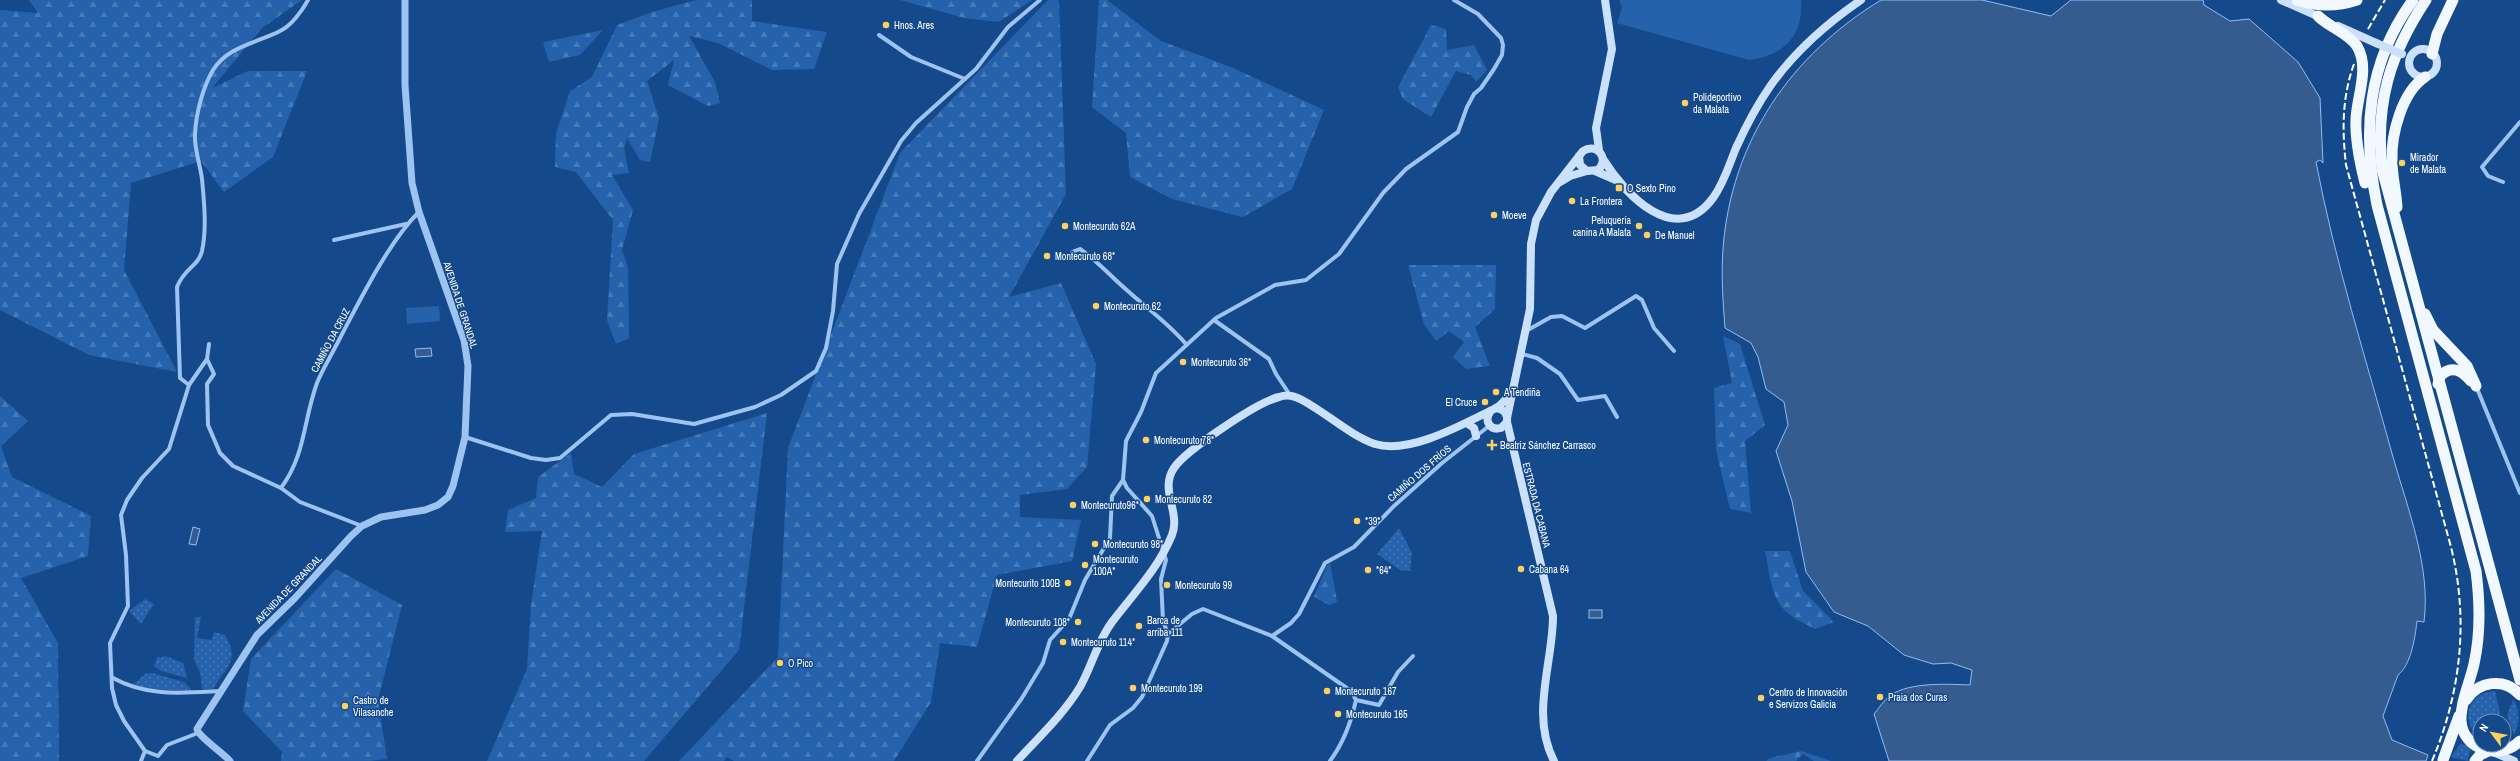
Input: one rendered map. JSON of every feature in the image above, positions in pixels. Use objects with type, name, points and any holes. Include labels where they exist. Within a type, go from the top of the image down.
[{"type":"highway","points":[[2297,0],[2320,6],[2334,6],[2357,0]]},
{"type":"highway","points":[[2413,0],[2396,26],[2376,78],[2369,114],[2369,169],[2377,206],[2401,296],[2476,570],[2479,594],[2479,628],[2474,664],[2463,706],[2443,760]]},
{"type":"highway","points":[[2426,0],[2398,48],[2382,99],[2379,144],[2382,169],[2438,384],[2520,680]]},
{"type":"highway","points":[[2432,54],[2437,34],[2453,0]]},
{"type":"highway","points":[[2318,16],[2348,37],[2361,55],[2362,75],[2356,119],[2358,149],[2373,217],[2401,296]]},
{"type":"highway","points":[[2399,235],[2391,160],[2395,132],[2409,95],[2414,86],[2425,77]]},
{"type":"highway","points":[[2415,297],[2433,330],[2467,366],[2476,386]]},
{"type":"highway","points":[[2438,384],[2445,372],[2455,369],[2464,374],[2476,386]]},
{"type":"highway","points":[[2472,742],[2465,734],[2462,727],[2463,706],[2474,691],[2494,683],[2510,686],[2520,695]]},
{"type":"highway","points":[[2475,761],[2480,755],[2487,753]]},
{"type":"main road","points":[[1605,0],[1612,49],[1596,128],[1585,149],[1579,156],[1580,166],[1610,177],[1623,185]]},
{"type":"main road","points":[[1596,128],[1598,150],[1603,159],[1623,185],[1644,207],[1661,216],[1676,218],[1702,210],[1714,196],[1747,125],[1782,71],[1815,34],[1861,0]]},
{"type":"main road","points":[[2282,0],[2410,58]]},
{"type":"main road","points":[[2420,50],[2432,54],[2436,61],[2435,70],[2425,77],[2416,76],[2410,70],[2410,58],[2420,50]]},
{"type":"main road","points":[[1585,149],[1593,148],[1598,150]]},
{"type":"main road","name":"ESTRADA DA CABANA","points":[[1554,761],[1546,736],[1543,698],[1552,637],[1553,616],[1510,442],[1507,420],[1522,354],[1531,298],[1532,233],[1541,208],[1554,187],[1579,156]]},
{"type":"main road","points":[[1591,171],[1601,166],[1603,159]]},
{"type":"main road","name":"ESTRADA DA CABANA","points":[[1554,187],[1570,176],[1591,171]]},
{"type":"main road","name":"ESTRADA DA CABANA","points":[[1493,410],[1514,388]]},
{"type":"main road","points":[[1017,761],[1074,696],[1087,673],[1101,639],[1141,588],[1164,553],[1173,533],[1173,519],[1167,488],[1168,479],[1180,459],[1254,408],[1268,400],[1290,395],[1314,406],[1376,444],[1388,446],[1412,444],[1465,425],[1493,410],[1504,411],[1507,420],[1502,428],[1465,425]]},
{"type":"main road","points":[[1493,410],[1487,417],[1491,426],[1510,442]]},
{"type":"main road","points":[[1465,425],[1474,428],[1476,436]]},
{"type":"main road","points":[[2493,753],[2514,761]]},
{"type":"street","points":[[189,385],[180,378],[177,287],[181,275],[198,262],[202,251],[205,223],[202,179],[194,134],[201,98],[213,70],[227,54],[280,32],[292,21],[308,0]]},
{"type":"street","name":"AVENIDA DE GRANDAL","points":[[198,733],[198,727],[257,635],[362,526],[381,517],[425,510],[443,502],[453,486],[464,437],[468,366],[466,346],[419,212],[409,163],[405,85],[405,0]]},
{"type":"street","points":[[464,437],[531,458],[546,460],[560,458],[611,415],[632,414],[694,424],[755,407],[781,395],[816,371],[826,348],[833,311],[837,264],[859,214],[901,141],[916,123],[965,79],[988,55],[1008,27],[1040,0]]},
{"type":"street","points":[[977,761],[1022,698],[1043,663],[1054,633],[1069,619],[1085,580],[1110,538],[1112,496],[1123,480],[1126,441],[1144,404],[1148,388],[1156,373],[1214,320],[1275,285],[1306,280],[1339,254],[1383,193],[1406,169],[1458,132],[1467,107],[1474,94],[1482,88],[1502,55],[1502,45],[1501,38],[1478,14],[1454,0]]},
{"type":"street","points":[[879,35],[910,57],[965,79]]},
{"type":"street","points":[[2502,182],[2488,176],[2482,167],[2520,122]]},
{"type":"street","name":"CAMIÑO DA CRUZ","points":[[281,488],[300,454],[306,421],[317,382],[353,313],[406,224],[419,212]]},
{"type":"street","points":[[334,240],[406,224]]},
{"type":"street","points":[[1072,252],[1080,249],[1093,258],[1127,291],[1173,330],[1186,344]]},
{"type":"street","points":[[1526,331],[1557,316],[1566,316],[1585,328],[1636,296],[1642,300],[1654,328],[1674,351]]},
{"type":"street","points":[[1214,320],[1269,359],[1276,374],[1290,395]]},
{"type":"street","points":[[209,344],[207,359],[189,385],[170,448],[142,478],[127,500],[121,515],[126,555],[128,606],[110,643],[113,678],[112,688],[116,705],[132,735],[145,751],[158,756],[167,745],[198,733],[230,761]]},
{"type":"street","points":[[1522,354],[1537,358],[1554,369],[1567,382],[1578,400],[1605,396],[1617,417]]},
{"type":"street","points":[[207,359],[214,374],[207,384],[208,425],[220,453],[233,466],[281,488],[300,502],[362,526]]},
{"type":"street","points":[[2476,386],[2520,493]]},
{"type":"street","name":"CAMIÑO DOS FRÍOS","points":[[1272,636],[1291,623],[1299,614],[1325,563],[1354,546],[1394,506],[1442,463],[1491,426]]},
{"type":"street","points":[[1087,761],[1110,725],[1133,708],[1142,697],[1167,641],[1168,634],[1163,621],[1161,579],[1166,560],[1164,553],[1152,516],[1123,480]]},
{"type":"street","points":[[1168,634],[1192,614],[1203,609],[1272,636],[1351,691],[1356,700],[1352,722],[1330,761]]},
{"type":"street","points":[[1356,700],[1379,705],[1385,698],[1398,672],[1414,656]]},
{"type":"street","points":[[113,678],[137,688],[167,694],[220,691]]},
{"type":"street","points":[[141,761],[145,751]]},
{"type":"green space","points":[[29,0],[302,0],[262,28],[212,88],[248,71],[307,71],[273,157],[224,192],[201,161],[131,183],[124,270],[177,372],[89,355],[0,310],[0,10],[38,13]]},
{"type":"green space","points":[[696,0],[752,0],[752,21],[827,32],[814,69],[772,70],[718,43],[689,36],[715,82],[720,103],[708,106],[668,85],[674,60],[647,81],[659,118],[650,162],[640,160],[627,138],[624,148],[629,173],[612,175],[633,210],[622,250],[628,267],[629,338],[616,344],[607,320],[613,220],[576,172],[555,167],[556,133],[570,91],[592,77],[617,25],[652,12]]},
{"type":"green space","points":[[900,0],[1032,0],[999,22],[964,18]]},
{"type":"green space","points":[[1048,0],[1059,0],[1066,194],[1009,297],[1061,283],[1096,364],[1087,467],[1067,489],[1020,495],[1020,517],[1081,520],[1072,561],[997,575],[977,647],[940,643],[931,702],[894,761],[734,761],[727,757],[724,761],[679,761],[778,657],[788,448],[900,153]]},
{"type":"green space","points":[[1099,0],[1107,0],[1161,41],[1231,67],[1324,110],[1292,189],[1243,217],[1172,199],[1130,177],[1126,133],[1092,107]]},
{"type":"green space","points":[[1619,0],[1801,0],[1801,13],[1795,34],[1789,42],[1772,54],[1749,60],[1617,23],[1622,7]]},
{"type":"green space","points":[[1431,25],[1446,29],[1447,50],[1474,45],[1487,70],[1476,82],[1471,75],[1456,71],[1431,117],[1403,99],[1398,87]]},
{"type":"green space","points":[[603,30],[580,55],[549,62],[543,42]]},
{"type":"green space","points":[[1408,265],[1496,265],[1495,309],[1475,327],[1490,366],[1466,369],[1453,357],[1464,342],[1449,331],[1436,341],[1424,324]]},
{"type":"green space","points":[[439,306],[440,321],[407,324],[406,308]]},
{"type":"green space","points":[[1723,336],[1740,344],[1765,425],[1745,441],[1751,513],[1730,509],[1716,450],[1714,388],[1732,383]]},
{"type":"green space","points":[[0,396],[28,421],[1,446],[12,477],[91,516],[88,556],[21,578],[58,643],[59,761],[0,761]]},
{"type":"green space","points":[[767,413],[739,650],[644,761],[487,761],[527,669],[531,604],[542,531],[505,532],[508,510],[536,498],[538,477],[571,453],[574,474],[602,487],[634,454]]},
{"type":"green space","points":[[1399,528],[1412,553],[1410,571],[1400,570],[1377,554]]},
{"type":"green space","points":[[1765,551],[1790,551],[1803,591],[1834,622],[1815,629],[1784,610],[1774,594]]},
{"type":"green space","points":[[1330,562],[1337,602],[1329,605],[1314,597]]},
{"type":"green space","points":[[336,569],[402,605],[378,700],[387,759],[370,761],[281,761],[282,752],[243,711],[251,659]]},
{"type":"green space","points":[[145,599],[154,604],[141,624],[129,611]]},
{"type":"green space","points":[[195,617],[201,617],[197,638],[212,640],[214,632],[225,635],[231,651],[230,663],[213,689],[202,689],[200,672],[194,660]]},
{"type":"green space","points":[[158,656],[160,658],[165,656],[183,663],[187,678],[161,671],[154,666]]},
{"type":"green space","points":[[152,673],[184,682],[191,689],[190,691],[150,689],[133,685],[145,674]]},
{"type":"green space","points":[[2495,691],[2500,713],[2472,713],[2472,729],[2468,717],[2469,709],[2472,702],[2477,697],[2485,693]]},
{"type":"green space","points":[[2513,699],[2518,712],[2518,722],[2514,735],[2512,730],[2512,713],[2508,713]]},
{"type":"green space","points":[[2460,744],[2466,745],[2470,749],[2468,761],[2451,757]]},
{"type":"green space","points":[[1801,751],[1831,761],[1814,761],[1803,754],[1796,761],[1766,761],[1770,758]]},
{"type":"shaded area","points":[[1881,0],[1982,0],[2051,16],[2071,0],[2203,0],[2204,5],[2230,21],[2249,19],[2298,62],[2320,98],[2323,163],[2320,160],[2316,162],[2332,236],[2417,539],[2424,580],[2424,622],[2417,621],[2414,643],[2409,658],[2406,665],[2398,675],[2383,716],[2392,740],[2428,755],[2426,761],[1889,761],[1874,714],[1884,702],[1891,695],[1908,688],[1929,685],[1970,685],[1972,670],[1951,663],[1933,664],[1904,655],[1868,626],[1834,612],[1806,572],[1792,501],[1776,451],[1788,425],[1784,402],[1766,389],[1758,357],[1751,343],[1725,328],[1722,279],[1722,259],[1728,210],[1738,172],[1753,137],[1771,105],[1794,74],[1819,47],[1849,22]]},
{"type":"shaded area","points":[[431,348],[432,356],[416,357],[415,349]]},
{"type":"shaded area","points":[[193,527],[200,529],[196,545],[189,544]]},
{"type":"shaded area","points":[[1589,610],[1602,610],[1602,618],[1589,618]]},
{"type":"railway","points":[[2368,29],[2385,0]]},
{"type":"railway","points":[[2354,64],[2345,101],[2344,139],[2346,165],[2451,547],[2457,574],[2461,629],[2456,682],[2450,709],[2432,761]]},
{"type":"place","name":"Hnos. Ares","points":[[886,25]]},
{"type":"place","name":"Polideportivo da Malata","points":[[1685,103]]},
{"type":"place","name":"Mirador de Malata","points":[[2402,163]]},
{"type":"place","name":"O Sexto Pino","points":[[1619,188]]},
{"type":"place","name":"La Frontera","points":[[1572,201]]},
{"type":"place","name":"Moeve","points":[[1494,215]]},
{"type":"place","name":"Montecuruto 62A","points":[[1065,226]]},
{"type":"place","name":"Peluquería canina A Malata","points":[[1639,226]]},
{"type":"place","name":"De Manuel","points":[[1647,235]]},
{"type":"place","name":"Montecuruto 68*","points":[[1047,256]]},
{"type":"place","name":"Montecuruto 62","points":[[1096,306]]},
{"type":"place","name":"Montecuruto 36*","points":[[1183,362]]},
{"type":"place","name":"A Tendiña","points":[[1496,392]]},
{"type":"place","name":"El Cruce","points":[[1485,402]]},
{"type":"place","name":"Montecuruto 78*","points":[[1146,440]]},
{"type":"place","name":"Beatriz Sánchez Carrasco","points":[[1492,445]]},
{"type":"place","name":"Montecuruto 82","points":[[1147,499]]},
{"type":"place","name":"Montecuruto96*","points":[[1073,505]]},
{"type":"place","name":"*39*","points":[[1357,521]]},
{"type":"place","name":"Montecuruto 98*","points":[[1095,544]]},
{"type":"place","name":"Montecuruto 100A*","points":[[1085,565]]},
{"type":"place","name":"Cabana 64","points":[[1521,569]]},
{"type":"place","name":"*64*","points":[[1368,570]]},
{"type":"place","name":"Montecurito 100B","points":[[1068,583]]},
{"type":"place","name":"Montecuruto 99","points":[[1167,585]]},
{"type":"place","name":"Montecuruto 108*","points":[[1078,622]]},
{"type":"place","name":"Barca de arriba 111","points":[[1139,626]]},
{"type":"place","name":"Montecuruto 114*","points":[[1063,642]]},
{"type":"place","name":"O Pico","points":[[780,663]]},
{"type":"place","name":"Montecuruto 199","points":[[1133,688]]},
{"type":"place","name":"Montecuruto 167","points":[[1327,691]]},
{"type":"place","name":"Praia dos Curas","points":[[1880,697]]},
{"type":"place","name":"Centro de Innovación e Servizos Galicia","points":[[1761,698]]},
{"type":"place","name":"Castro de Vilasanche","points":[[345,706]]},
{"type":"place","name":"Montecuruto 165","points":[[1338,714]]}]
